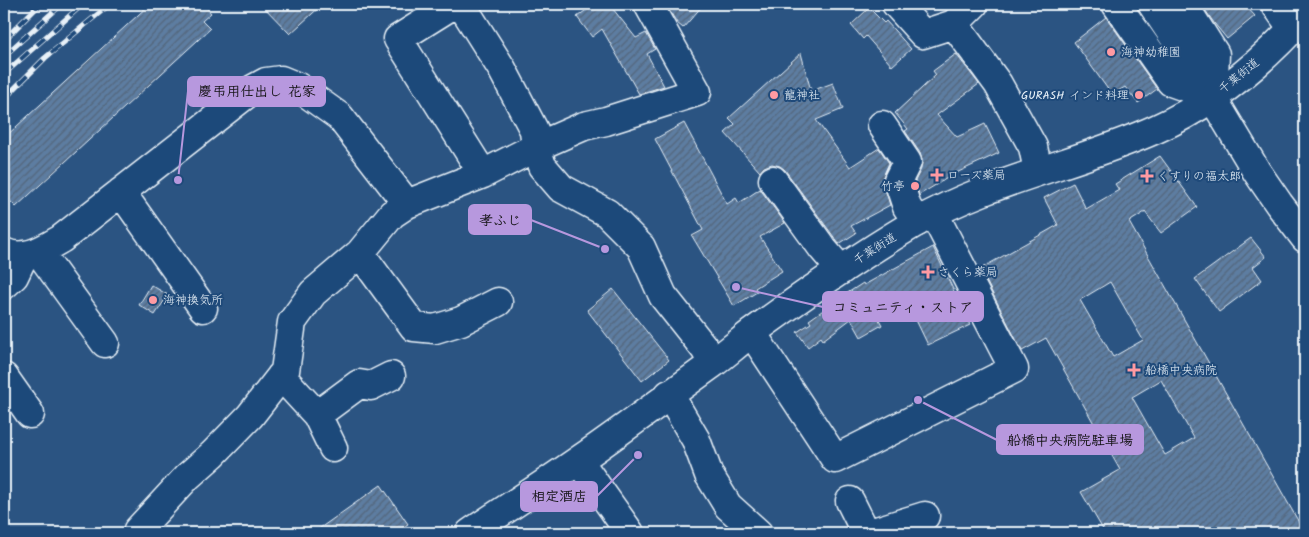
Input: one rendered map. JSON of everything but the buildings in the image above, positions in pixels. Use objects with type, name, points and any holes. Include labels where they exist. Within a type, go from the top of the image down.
[{"type":"main road","points":[[454,4],[398,39],[483,174]]},
{"type":"main road","points":[[461,4],[502,69],[534,130],[536,147],[542,166],[561,188],[607,213],[641,247],[663,296],[705,349],[713,363]]},
{"type":"main road","points":[[896,4],[923,34],[954,24],[974,4]]},
{"type":"main road","points":[[1116,4],[1171,82],[1212,97]]},
{"type":"main road","points":[[1152,4],[1212,97],[1257,172],[1305,238]]},
{"type":"main road","points":[[1183,4],[1215,54],[1212,97]]},
{"type":"main road","points":[[1274,4],[1299,22]]},
{"type":"main road","points":[[133,532],[250,416],[285,371],[292,322],[312,292],[360,253],[392,214],[407,204],[483,174],[536,147],[584,126],[606,121],[697,92],[652,5]]},
{"type":"main road","name":"千葉街道","points":[[470,533],[579,461],[752,333],[841,270],[926,218],[972,197],[1038,171],[1123,142],[1178,118],[1212,97],[1248,70],[1299,22]]},
{"type":"main road","points":[[954,24],[998,84],[1033,147],[1038,171]]},
{"type":"main road","points":[[22,253],[61,239],[253,89],[266,82],[281,80],[298,88],[340,117],[407,204]]},
{"type":"main road","points":[[752,333],[836,459],[1014,368],[926,218],[907,207],[898,180],[906,162],[882,125]]},
{"type":"main road","points":[[773,180],[823,249],[841,270]]},
{"type":"main road","points":[[121,192],[203,308]]},
{"type":"main road","points":[[4,285],[14,276],[22,253]]},
{"type":"main road","points":[[22,253],[105,343]]},
{"type":"main road","points":[[360,253],[414,327],[435,329],[461,321],[498,302]]},
{"type":"main road","points":[[4,376],[30,414]]},
{"type":"main road","points":[[281,376],[317,415],[333,448]]},
{"type":"main road","points":[[317,415],[359,384],[371,386],[391,376]]},
{"type":"main road","points":[[669,394],[696,440],[709,475],[728,506],[758,533]]},
{"type":"main road","points":[[579,461],[630,533]]},
{"type":"main road","points":[[850,501],[866,533]]},
{"type":"main road","points":[[870,533],[925,516]]},
{"type":"railway","points":[[4,40],[40,4]]},
{"type":"railway","points":[[4,56],[62,4]]},
{"type":"railway","points":[[4,74],[83,4]]},
{"type":"railway","points":[[4,99],[45,58],[110,4]]},
{"type":"place","name":"海神幼稚園","points":[[1111,52]]},
{"type":"place","name":"龍神社","points":[[774,95]]},
{"type":"place","name":"GURASH インド料理","points":[[1139,95]]},
{"type":"place","name":"ローズ薬局","points":[[937,175]]},
{"type":"place","name":"くすりの福太郎","points":[[1147,176]]},
{"type":"place","name":"慶弔用仕出し 花家","points":[[178,180]]},
{"type":"place","name":"竹亭","points":[[915,186]]},
{"type":"place","name":"孝ふじ","points":[[605,249]]},
{"type":"place","name":"さくら薬局","points":[[928,272]]},
{"type":"place","name":"コミュニティ・ストア","points":[[736,287]]},
{"type":"place","name":"海神換気所","points":[[153,300]]},
{"type":"place","name":"船橋中央病院","points":[[1134,370]]},
{"type":"place","name":"船橋中央病院駐車場","points":[[918,400]]},
{"type":"place","name":"相定酒店","points":[[638,455]]}]
